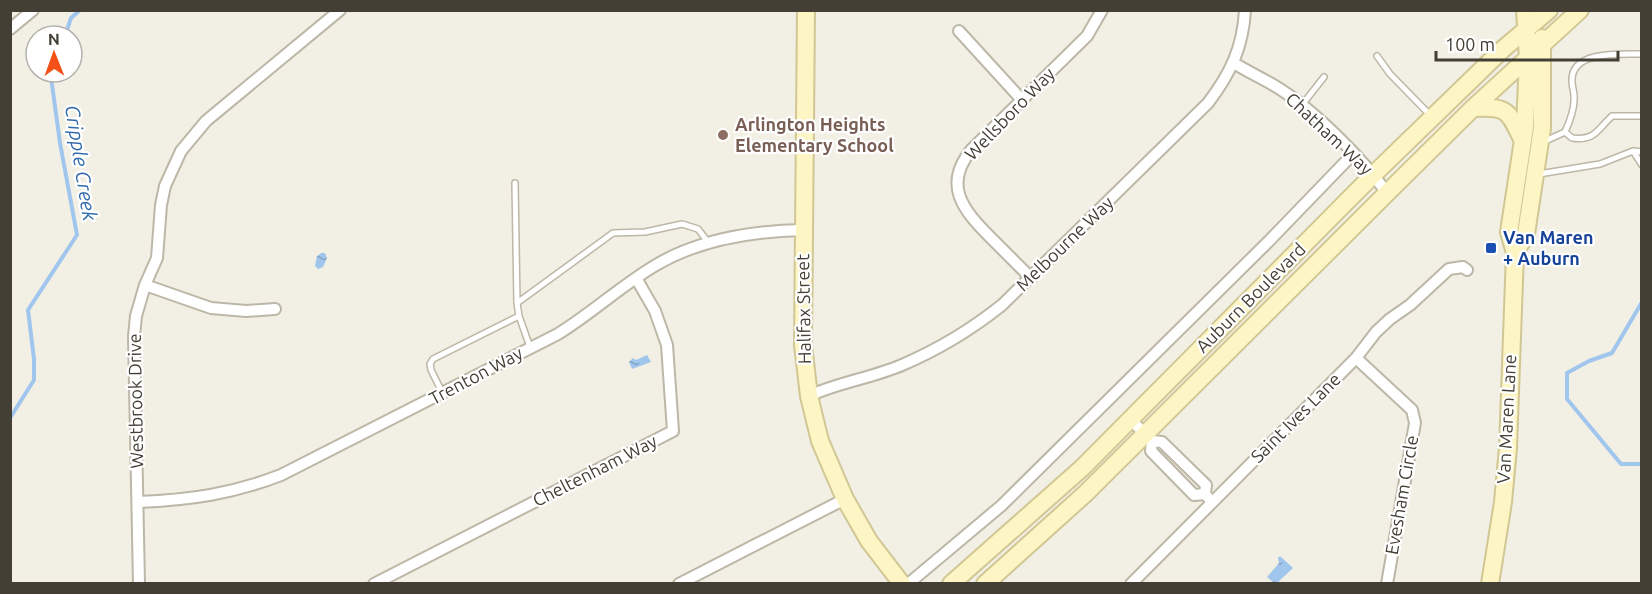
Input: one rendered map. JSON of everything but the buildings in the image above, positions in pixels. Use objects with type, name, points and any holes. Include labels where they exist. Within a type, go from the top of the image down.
[{"type":"main road","name":"Halifax Street","points":[[806,10],[803,345],[809,396],[820,441],[845,499],[869,541],[903,584]]},
{"type":"main road","name":"Van Maren Lane","points":[[1515,253],[1526,234],[1535,175],[1531,142],[1525,10]]},
{"type":"main road","name":"Auburn Boulevard","points":[[985,584],[1148,437],[1387,193],[1473,108],[1580,10]]},
{"type":"main road","name":"Van Maren Lane","points":[[1490,584],[1503,502],[1508,448],[1515,253],[1509,232],[1531,142],[1542,128],[1544,13]]},
{"type":"main road","name":"Auburn Boulevard","points":[[951,584],[1082,468],[1374,174],[1503,49],[1544,13]]},
{"type":"main road","points":[[1473,108],[1494,107],[1510,114],[1531,142]]},
{"type":"street","points":[[10,29],[33,10]]},
{"type":"street","name":"Westbrook Drive","points":[[139,584],[134,336],[136,316],[145,285],[157,258],[161,205],[165,186],[181,151],[192,135],[340,10]]},
{"type":"street","name":"Wellsboro Way","points":[[1030,278],[966,212],[959,196],[960,171],[967,155],[1087,36],[1102,10]]},
{"type":"street","name":"Melbourne Way","points":[[809,396],[832,386],[901,365],[929,352],[979,323],[1030,278],[1208,103],[1234,63],[1243,30],[1245,10]]},
{"type":"street","points":[[959,31],[1022,100]]},
{"type":"street","name":"Chatham Way","points":[[1234,63],[1275,86],[1302,105],[1329,128],[1374,174],[1387,193]]},
{"type":"street","points":[[908,584],[1001,506],[1277,233],[1353,154]]},
{"type":"street","name":"Trenton Way","points":[[138,502],[188,500],[219,495],[254,486],[281,475],[580,320],[636,278],[665,260],[708,242],[766,232],[803,230]]},
{"type":"street","name":"Saint Ives Lane","points":[[1135,582],[1209,498],[1356,358],[1376,332],[1449,269],[1463,267],[1467,270]]},
{"type":"street","name":"Cheltenham Way","points":[[374,584],[673,431],[667,345],[655,310],[636,278]]},
{"type":"street","points":[[145,285],[211,308],[246,311],[275,309]]},
{"type":"street","name":"Evesham Circle","points":[[1356,358],[1412,410],[1415,423],[1387,584]]},
{"type":"street","points":[[1130,420],[1148,437],[1151,451],[1194,495],[1209,498]]},
{"type":"street","points":[[679,584],[845,499]]},
{"type":"lane","points":[[1531,142],[1565,132],[1571,119],[1575,97],[1572,79],[1576,68],[1584,60],[1594,56],[1641,54]]},
{"type":"lane","points":[[1377,56],[1390,74],[1432,117]]},
{"type":"lane","points":[[1302,105],[1324,77]]},
{"type":"lane","points":[[1565,132],[1572,138],[1589,138],[1599,132],[1612,116],[1641,116]]},
{"type":"lane","points":[[1634,150],[1641,165]]},
{"type":"lane","points":[[1535,175],[1600,164],[1634,150],[1641,152]]},
{"type":"lane","points":[[515,183],[517,303],[530,347]]},
{"type":"lane","points":[[517,303],[614,233],[645,232],[682,224],[698,229],[708,242]]},
{"type":"lane","points":[[443,393],[431,370],[430,364],[433,359],[519,316]]},
{"type":"water","points":[[325,253],[327,258],[323,267],[318,269],[315,266],[317,256]]},
{"type":"water","points":[[647,355],[651,362],[632,369],[629,362],[633,358],[636,360]]},
{"type":"water","points":[[1280,556],[1293,568],[1277,583],[1274,583],[1267,577],[1279,563]]},
{"type":"waterway","name":"Cripple Creek","points":[[69,24],[71,18],[80,10]]},
{"type":"waterway","name":"Cripple Creek","points":[[10,418],[34,380],[28,310],[77,235],[52,84]]},
{"type":"waterway","points":[[1642,302],[1612,353],[1589,361],[1567,373],[1567,399],[1621,464],[1642,464]]},
{"type":"place","name":"Arlington Heights Elementary School","points":[[723,135]]},
{"type":"place","name":"Van Maren + Auburn","points":[[1491,248]]}]
